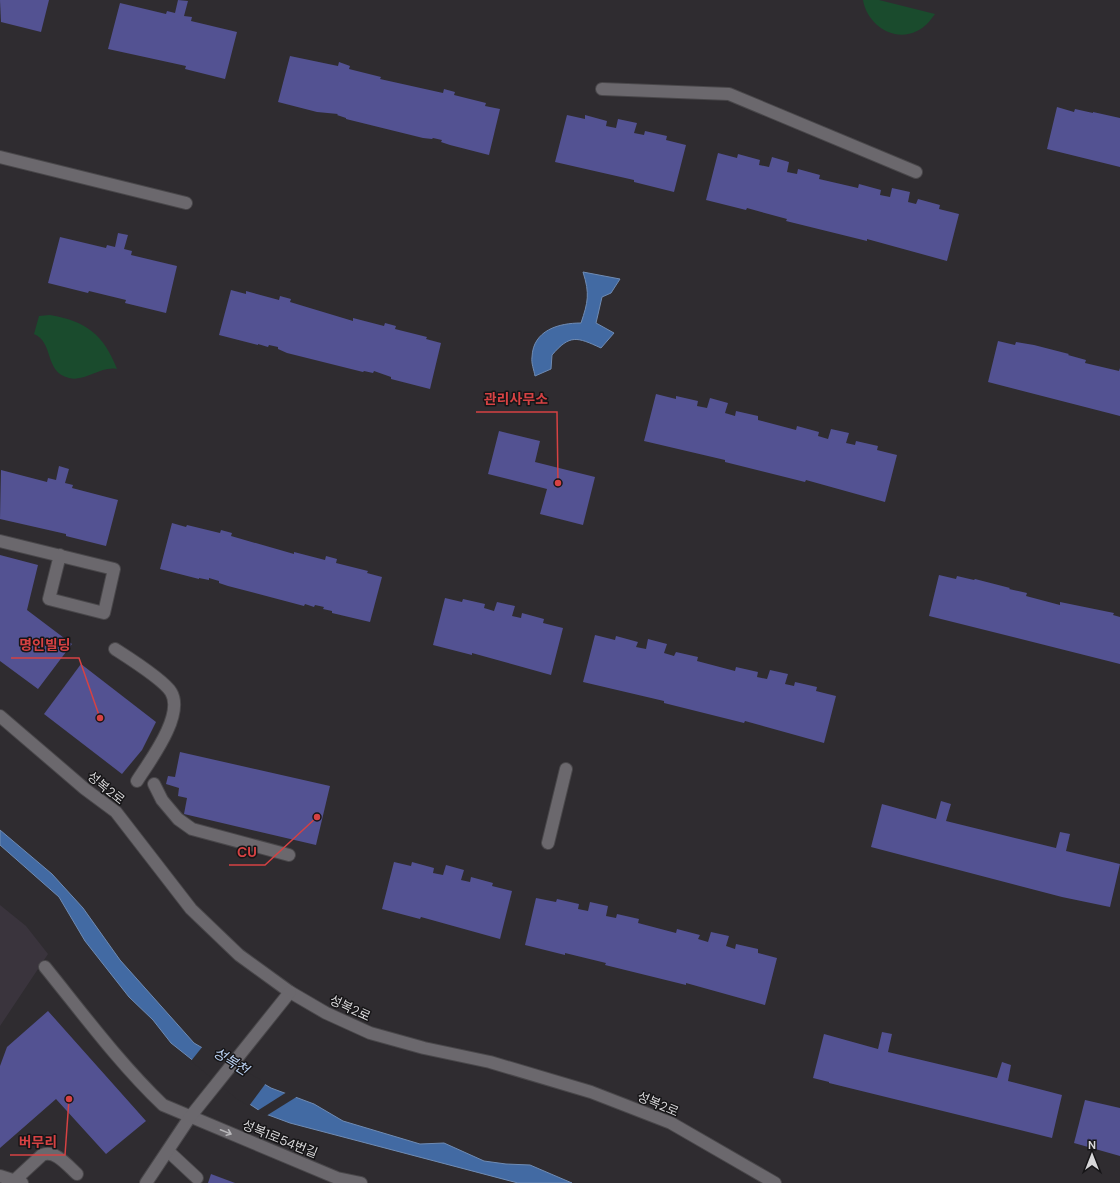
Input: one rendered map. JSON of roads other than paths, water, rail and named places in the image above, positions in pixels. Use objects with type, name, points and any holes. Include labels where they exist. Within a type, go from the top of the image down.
[{"type":"street","points":[[602,89],[729,94],[916,172]]},
{"type":"street","points":[[0,157],[186,203]]},
{"type":"street","points":[[0,541],[60,555],[114,569],[104,613],[49,599],[60,555]]},
{"type":"street","points":[[115,649],[171,692],[175,703],[172,719],[162,742],[137,781]]},
{"type":"street","name":"성복2로","points":[[0,716],[85,789],[116,812],[191,909],[239,955],[290,992],[326,1013],[370,1033],[424,1048],[490,1062],[591,1092],[671,1123],[775,1183]]},
{"type":"street","points":[[548,843],[566,769]]},
{"type":"street","points":[[154,784],[162,800],[178,819],[192,829],[289,855]]},
{"type":"street","name":"성복1로54번길","points":[[45,967],[147,1089],[163,1105],[337,1178],[361,1183]]},
{"type":"street","points":[[146,1183],[190,1117],[290,992]]},
{"type":"street","points":[[168,1152],[197,1178]]},
{"type":"street","points":[[0,1176],[19,1182],[42,1154],[46,1153],[54,1154],[78,1174]]},
{"type":"water","points":[[583,272],[620,279],[611,293],[602,297],[596,323],[614,333],[601,348],[580,340],[569,341],[558,348],[552,355],[551,369],[535,376],[532,364],[533,348],[542,334],[556,327],[573,323],[581,323],[587,298],[587,286]]},
{"type":"water","points":[[0,830],[52,874],[83,908],[120,960],[194,1043],[271,1088],[314,1104],[343,1121],[420,1144],[444,1143],[484,1161],[530,1165],[572,1183],[518,1183],[290,1123],[263,1113],[239,1097],[171,1043],[153,1020],[129,997],[85,941],[59,897],[0,845]]},
{"type":"place","name":"관리사무소","points":[[558,483]]},
{"type":"place","name":"명인빌딩","points":[[100,718]]},
{"type":"place","name":"CU","points":[[317,817]]},
{"type":"place","name":"버무리","points":[[69,1099]]},
{"type":"water label","name":"성복천","points":[[231,1061]]}]
